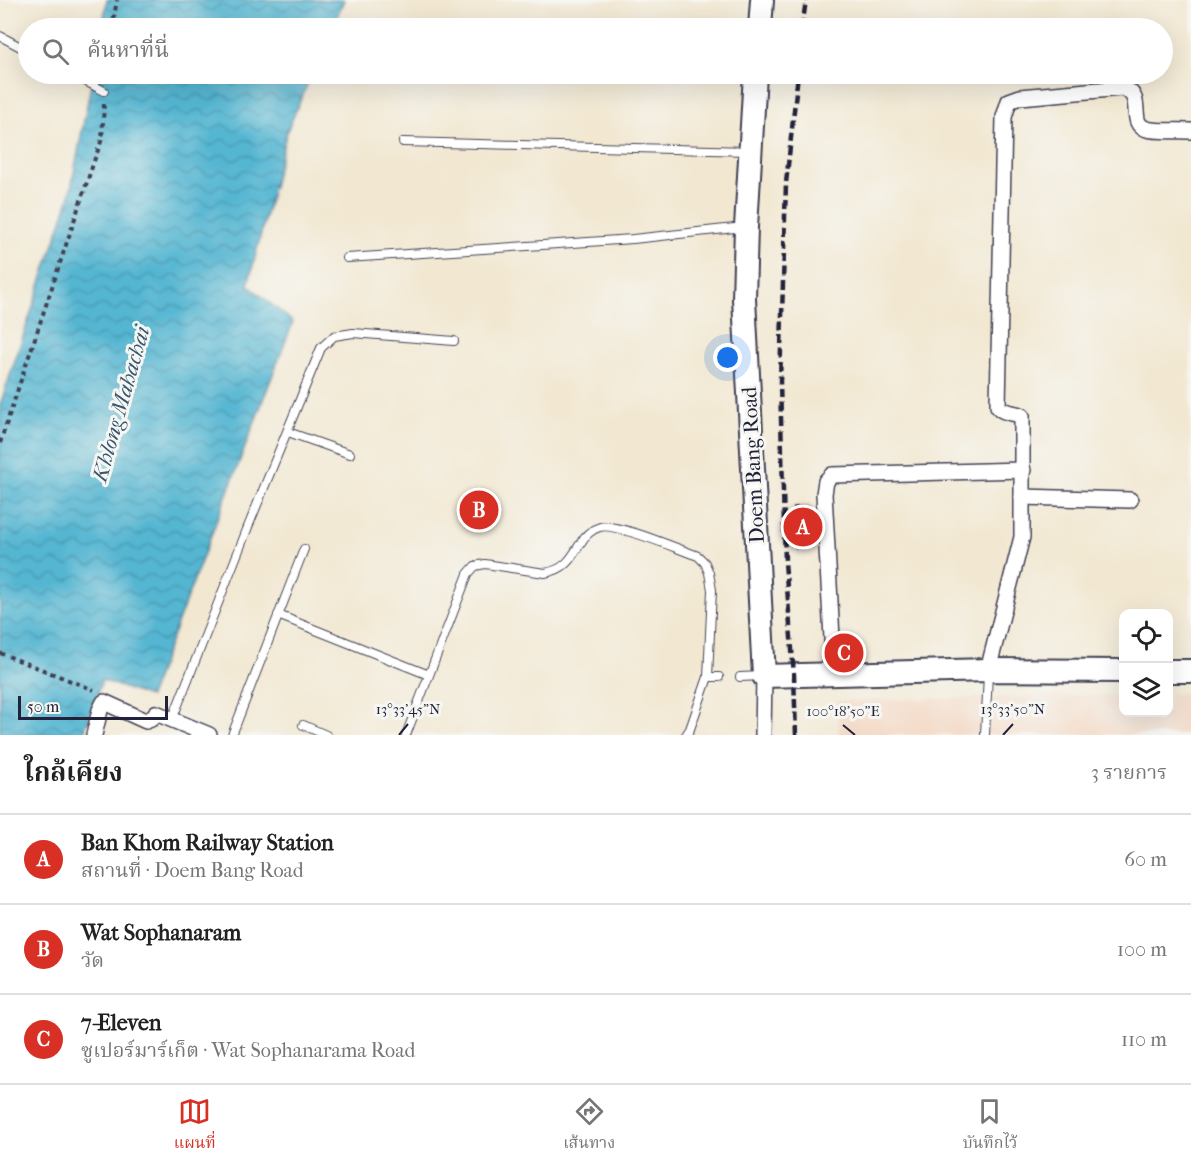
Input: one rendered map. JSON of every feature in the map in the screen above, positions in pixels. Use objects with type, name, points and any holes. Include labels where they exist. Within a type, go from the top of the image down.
[{"type":"street","points":[[760,18],[762,0]]},
{"type":"street","name":"Doem Bang Road","points":[[755,84],[744,298],[764,676]]},
{"type":"street","points":[[988,670],[1022,537],[1023,416],[1003,411],[998,405],[1004,117],[1009,101],[1020,97],[1122,88],[1129,90],[1134,96],[1137,119],[1139,124],[1146,129],[1191,131]]},
{"type":"street","points":[[834,674],[824,494],[826,481],[832,475],[1023,470]]},
{"type":"street","points":[[1022,497],[1130,500]]},
{"type":"street","points":[[763,735],[764,676],[988,670],[1119,671]]},
{"type":"street","points":[[1173,671],[1191,671]]},
{"type":"street","points":[[94,735],[104,702],[146,721],[156,713],[209,735]]},
{"type":"lane","points":[[0,36],[18,46]]},
{"type":"lane","points":[[91,84],[104,91]]},
{"type":"lane","points":[[403,142],[751,151]]},
{"type":"lane","points":[[347,258],[633,239],[746,227]]},
{"type":"lane","points":[[172,720],[321,348],[334,336],[353,333],[454,342]]},
{"type":"lane","points":[[288,432],[350,454]]},
{"type":"lane","points":[[406,735],[468,574],[475,566],[485,564],[545,573],[555,572],[566,564],[584,537],[602,526],[623,529],[698,556],[705,563],[712,590],[708,677],[686,735]]},
{"type":"lane","points":[[232,735],[304,549]]},
{"type":"lane","points":[[278,615],[429,675]]},
{"type":"lane","points":[[985,735],[988,670]]},
{"type":"lane","points":[[740,677],[764,676]]},
{"type":"lane","points":[[708,677],[720,677]]},
{"type":"lane","points":[[303,726],[326,735]]},
{"type":"path","points":[[114,18],[117,0]]},
{"type":"path","points":[[0,443],[102,139],[104,91]]},
{"type":"path","points":[[0,653],[98,691]]},
{"type":"shaded area","points":[[1191,693],[1191,735],[839,735],[837,701],[1119,695],[1119,717],[1173,717],[1173,694]]},
{"type":"water","points":[[107,0],[344,0],[336,18],[104,18]]},
{"type":"water","name":"Khlong Mahachai","points":[[91,84],[308,84],[287,131],[248,285],[293,322],[149,697],[102,680],[83,735],[0,735],[0,405],[69,199]]},
{"type":"building","points":[[810,506],[811,547],[796,548],[794,507]]},
{"type":"railway","points":[[803,18],[806,0]]},
{"type":"railway","points":[[796,735],[794,675],[785,562],[780,382],[786,183],[797,84]]},
{"type":"place","name":"Wat Sophanaram","points":[[479,510]]},
{"type":"place","name":"Ban Khom Railway Station","points":[[803,527]]},
{"type":"place","name":"7-Eleven","points":[[844,653]]}]
